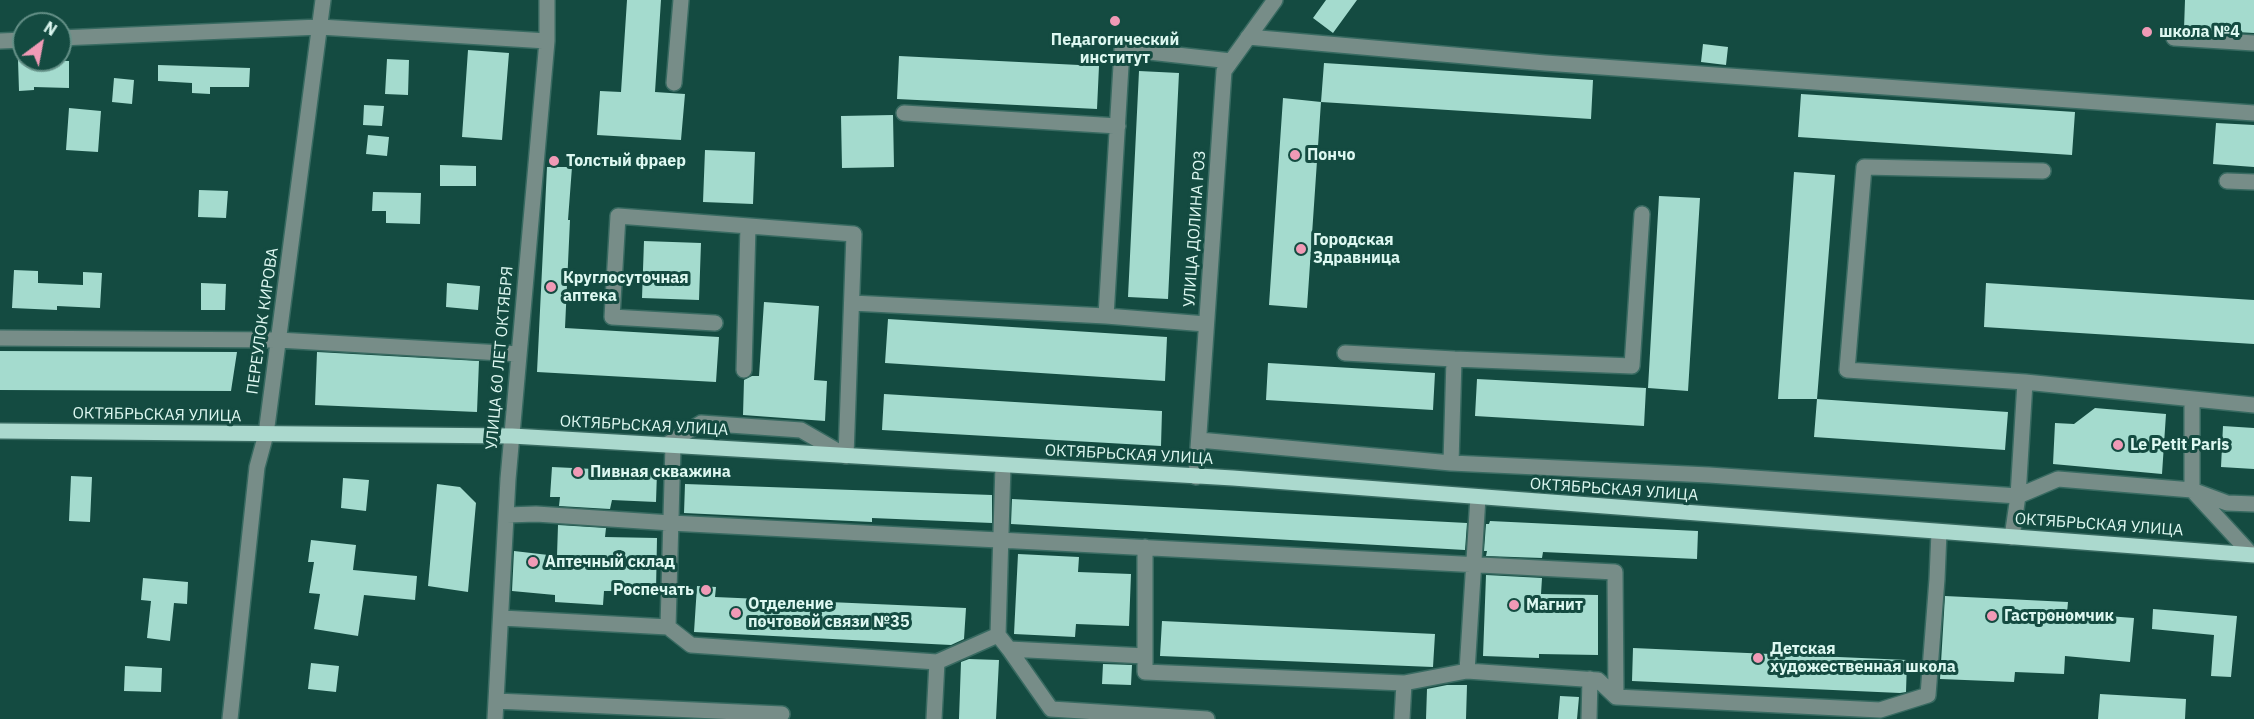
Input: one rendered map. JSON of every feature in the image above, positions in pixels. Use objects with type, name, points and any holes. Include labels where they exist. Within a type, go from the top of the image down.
[{"type":"main road","name":"ОКТЯБРЬСКАЯ УЛИЦА","points":[[0,431],[512,435],[1196,477],[2253,555]]},
{"type":"street","name":"ПЕРЕУЛОК КИРОВА","points":[[230,719],[257,466],[266,434],[323,0]]},
{"type":"street","name":"УЛИЦА 60 ЛЕТ ОКТЯБРЯ","points":[[495,719],[512,435],[547,41],[547,0]]},
{"type":"street","points":[[674,82],[681,0]]},
{"type":"street","name":"УЛИЦА ДОЛИНА РОЗ","points":[[1196,477],[1224,71],[1275,0]]},
{"type":"street","points":[[72,37],[320,27],[547,41]]},
{"type":"street","points":[[1248,38],[1545,63],[2254,113]]},
{"type":"street","points":[[2174,38],[2254,43]]},
{"type":"street","points":[[1106,316],[1122,49],[1231,61]]},
{"type":"street","points":[[904,113],[1118,126]]},
{"type":"street","points":[[2043,171],[1864,167],[1847,370],[2025,382],[2254,405]]},
{"type":"street","points":[[2227,181],[2254,182]]},
{"type":"street","points":[[1345,353],[1632,366],[1642,214]]},
{"type":"street","points":[[668,627],[671,523],[670,445],[701,423],[801,430],[846,456],[854,234],[618,216],[612,316],[716,323]]},
{"type":"street","points":[[744,370],[748,226]]},
{"type":"street","points":[[852,303],[1106,316],[1206,324]]},
{"type":"street","points":[[0,338],[278,340],[519,354]]},
{"type":"street","points":[[1451,463],[1454,359]]},
{"type":"street","points":[[2012,537],[2018,496],[2025,382]]},
{"type":"street","points":[[2192,399],[2192,490],[2253,555]]},
{"type":"street","points":[[1199,440],[1451,463],[1709,475],[2018,496],[2058,479],[2192,490],[2227,503],[2254,504]]},
{"type":"street","points":[[1003,465],[998,635],[1052,709],[1207,719]]},
{"type":"street","points":[[1467,671],[1478,498]]},
{"type":"street","points":[[507,515],[536,514],[1615,572],[1616,697]]},
{"type":"street","points":[[1145,547],[1145,672],[1404,683],[1467,671],[1598,680],[1616,697],[1880,710],[1928,695],[1939,532]]},
{"type":"street","points":[[502,618],[668,627],[691,645],[937,662],[998,635]]},
{"type":"street","points":[[1009,649],[1146,656]]},
{"type":"street","points":[[934,719],[937,662]]},
{"type":"street","points":[[1589,719],[1590,679]]},
{"type":"street","points":[[1402,719],[1404,683]]},
{"type":"street","points":[[496,701],[782,714]]},
{"type":"building","points":[[627,0],[661,0],[655,92],[685,94],[681,140],[597,135],[600,91],[621,92]]},
{"type":"building","points":[[1326,0],[1357,0],[1333,33],[1313,18]]},
{"type":"building","points":[[2185,0],[2254,0],[2254,33],[2184,29]]},
{"type":"building","points":[[1703,44],[1728,47],[1726,65],[1701,62]]},
{"type":"building","points":[[468,50],[509,53],[502,140],[462,137]]},
{"type":"building","points":[[899,56],[1099,66],[1097,109],[897,99]]},
{"type":"building","points":[[387,59],[409,60],[408,95],[385,94]]},
{"type":"building","points":[[1324,63],[1593,80],[1591,119],[1321,102]]},
{"type":"building","points":[[158,65],[250,68],[249,87],[210,87],[210,94],[192,93],[192,83],[158,81]]},
{"type":"building","points":[[1139,71],[1179,73],[1168,299],[1128,297]]},
{"type":"building","points":[[18,72],[69,72],[69,88],[34,87],[34,90],[19,91]]},
{"type":"building","points":[[114,78],[134,80],[132,104],[112,102]]},
{"type":"building","points":[[1801,94],[2075,112],[2072,155],[1798,137]]},
{"type":"building","points":[[1283,98],[1321,102],[1307,308],[1269,305]]},
{"type":"building","points":[[364,105],[384,106],[382,126],[363,125]]},
{"type":"building","points":[[69,108],[101,111],[98,152],[66,150]]},
{"type":"building","points":[[893,115],[894,167],[842,168],[841,116]]},
{"type":"building","points":[[2216,123],[2254,125],[2254,167],[2213,164]]},
{"type":"building","points":[[368,135],[389,137],[387,156],[366,154]]},
{"type":"building","points":[[705,150],[755,152],[753,204],[703,202]]},
{"type":"building","points":[[440,165],[476,166],[476,186],[440,186]]},
{"type":"building","points":[[547,167],[572,167],[565,328],[719,337],[716,382],[537,372]]},
{"type":"building","points":[[1794,172],[1835,175],[1817,399],[1778,399]]},
{"type":"building","points":[[199,190],[228,191],[226,218],[198,217]]},
{"type":"building","points":[[373,192],[421,193],[420,224],[386,223],[386,211],[372,211]]},
{"type":"building","points":[[1659,196],[1700,198],[1688,391],[1648,388]]},
{"type":"building","points":[[644,241],[701,243],[699,300],[642,298]]},
{"type":"building","points":[[14,270],[38,271],[38,283],[83,285],[83,272],[102,273],[100,308],[57,306],[57,310],[12,308]]},
{"type":"building","points":[[201,283],[226,284],[225,310],[201,310]]},
{"type":"building","points":[[447,283],[480,286],[478,310],[446,307]]},
{"type":"building","points":[[1986,283],[2254,300],[2254,344],[1984,327]]},
{"type":"building","points":[[764,302],[819,306],[814,380],[827,381],[825,421],[743,415],[744,380],[752,376],[759,376]]},
{"type":"building","points":[[888,319],[1167,337],[1165,381],[885,363]]},
{"type":"building","points":[[0,351],[237,352],[231,391],[0,390]]},
{"type":"building","points":[[317,352],[479,361],[477,412],[315,405]]},
{"type":"building","points":[[1268,363],[1435,373],[1433,410],[1266,400]]},
{"type":"building","points":[[1477,379],[1646,388],[1644,426],[1475,416]]},
{"type":"building","points":[[884,394],[1162,411],[1161,446],[882,430]]},
{"type":"building","points":[[1817,399],[2008,412],[2005,450],[1814,437]]},
{"type":"building","name":"Le Petit Paris","points":[[2095,408],[2166,414],[2162,474],[2053,464],[2055,423],[2074,424]]},
{"type":"building","points":[[2223,426],[2254,428],[2254,469],[2221,467]]},
{"type":"building","points":[[552,467],[657,472],[656,502],[612,500],[610,509],[559,506],[560,497],[550,497]]},
{"type":"building","points":[[71,476],[92,477],[90,522],[69,521]]},
{"type":"building","points":[[343,478],[369,480],[366,511],[341,508]]},
{"type":"building","points":[[437,484],[460,487],[476,503],[468,592],[428,586]]},
{"type":"building","points":[[685,484],[992,495],[992,523],[872,518],[872,522],[684,513]]},
{"type":"building","points":[[1012,499],[1467,523],[1465,550],[1011,524]]},
{"type":"building","points":[[1490,521],[1698,531],[1697,559],[1543,552],[1542,558],[1486,556],[1487,551],[1484,551],[1486,524]]},
{"type":"building","points":[[558,525],[606,528],[605,537],[657,538],[656,591],[604,591],[603,605],[555,602],[555,595],[512,591],[514,551],[557,556]]},
{"type":"building","points":[[311,540],[356,545],[353,570],[417,576],[415,600],[364,595],[358,636],[314,629],[320,594],[309,593],[314,562],[308,562]]},
{"type":"building","points":[[1018,554],[1079,557],[1078,572],[1131,574],[1129,626],[1076,624],[1075,637],[1014,634]]},
{"type":"building","points":[[1486,575],[1542,578],[1541,594],[1598,595],[1598,655],[1539,654],[1539,658],[1483,656]]},
{"type":"building","points":[[143,578],[188,582],[187,604],[174,603],[170,641],[147,638],[151,601],[141,600]]},
{"type":"building","points":[[697,586],[716,587],[715,597],[966,608],[964,639],[951,645],[694,632]]},
{"type":"building","points":[[1945,596],[2068,602],[2067,613],[2134,618],[2130,662],[2065,656],[2064,674],[2015,672],[2014,682],[1940,679]]},
{"type":"building","points":[[2153,609],[2237,616],[2231,677],[2211,676],[2214,635],[2152,629]]},
{"type":"building","points":[[1162,621],[1435,634],[1433,667],[1160,656]]},
{"type":"building","points":[[1633,648],[1907,660],[1906,692],[1632,681]]},
{"type":"building","points":[[969,659],[999,660],[996,719],[959,719],[961,662]]},
{"type":"building","points":[[311,663],[339,666],[336,692],[308,689]]},
{"type":"building","points":[[1103,664],[1132,665],[1131,685],[1102,684]]},
{"type":"building","points":[[125,666],[162,668],[161,692],[124,691]]},
{"type":"building","points":[[1447,685],[1467,685],[1466,719],[1426,719],[1427,689]]},
{"type":"building","points":[[2100,694],[2186,699],[2185,719],[2098,719]]},
{"type":"building","points":[[1560,696],[1579,697],[1577,719],[1558,719]]},
{"type":"place","name":"Педагогический институт","points":[[1115,21]]},
{"type":"place","name":"школа №4","points":[[2147,32]]},
{"type":"place","name":"Пончо","points":[[1295,155]]},
{"type":"place","name":"Толстый фраер","points":[[554,161]]},
{"type":"place","name":"Городская Здравница","points":[[1301,249]]},
{"type":"place","name":"Круглосуточная аптека","points":[[551,287]]},
{"type":"place","name":"Le Petit Paris","points":[[2118,445]]},
{"type":"place","name":"Пивная скважина","points":[[578,472]]},
{"type":"place","name":"Аптечный склад","points":[[533,562]]},
{"type":"place","name":"Роспечать","points":[[706,590]]},
{"type":"place","name":"Магнит","points":[[1514,605]]},
{"type":"place","name":"Отделение почтовой связи №35","points":[[736,613]]},
{"type":"place","name":"Гастрономчик","points":[[1992,616]]},
{"type":"place","name":"Детская художественная школа","points":[[1758,658]]}]
